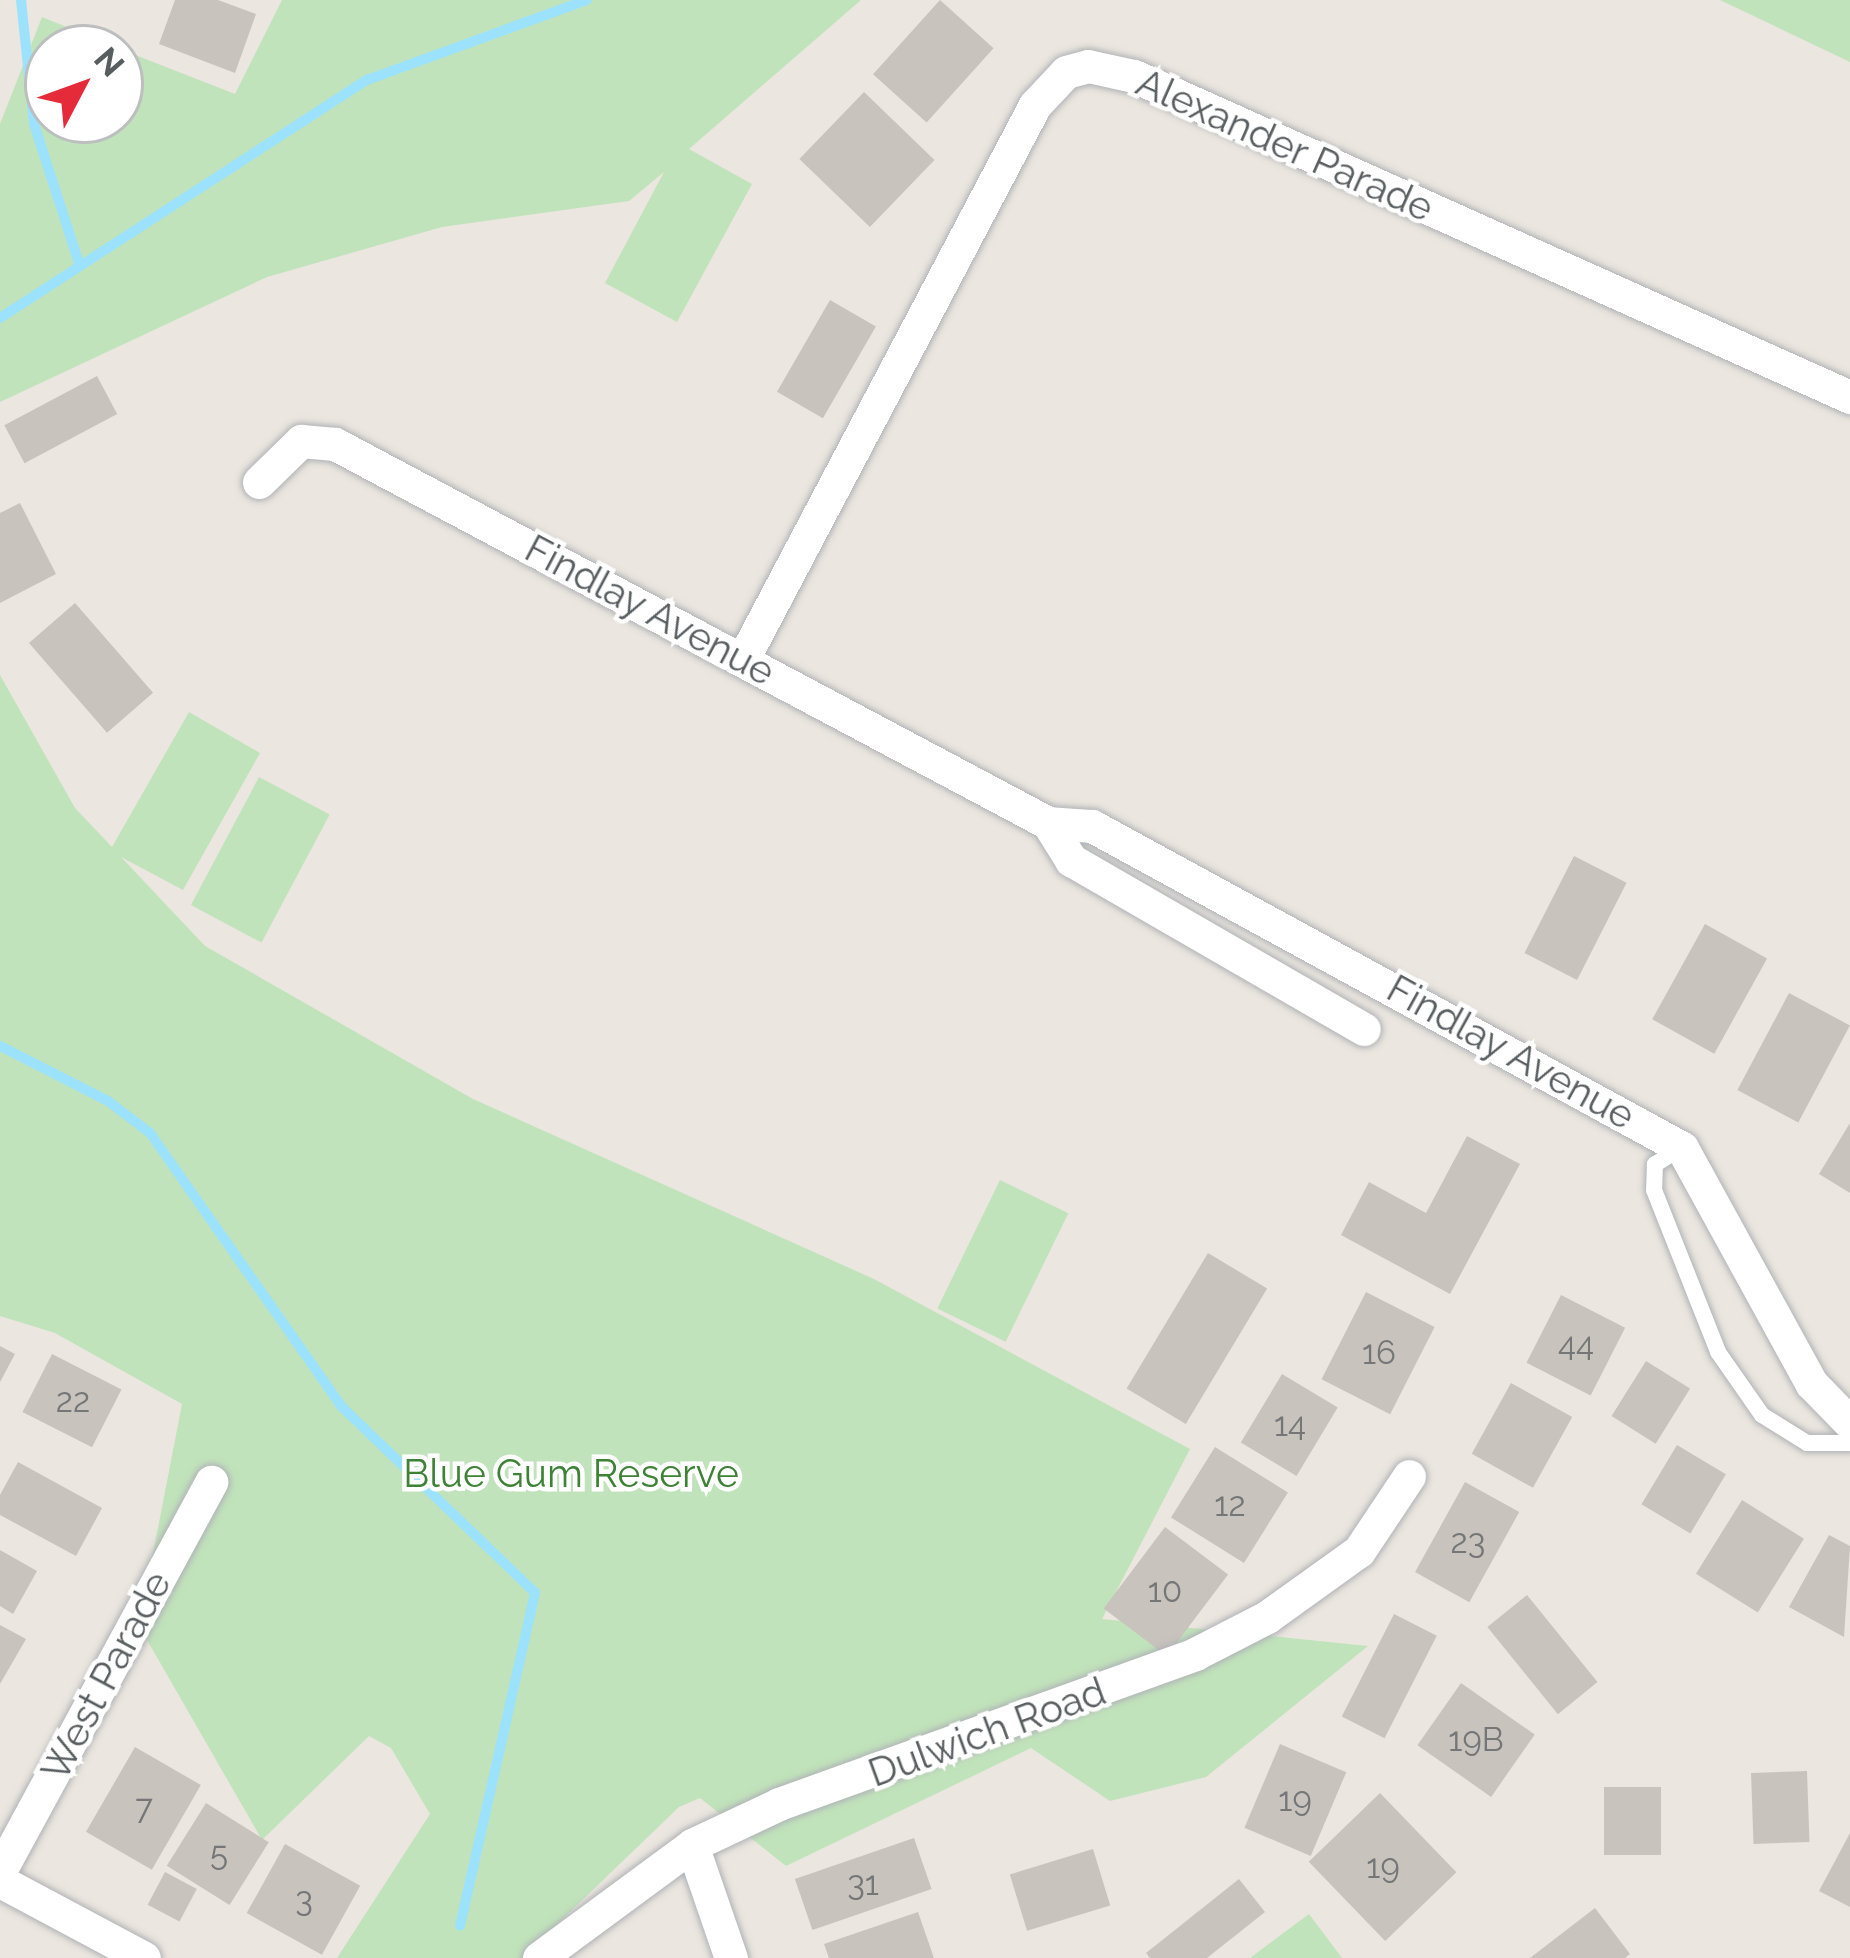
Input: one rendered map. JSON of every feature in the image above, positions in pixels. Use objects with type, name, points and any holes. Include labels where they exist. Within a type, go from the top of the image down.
[{"type":"street","name":"Alexander Parade","points":[[742,659],[1035,105],[1066,72],[1088,66],[1133,76],[1850,398]]},
{"type":"street","name":"Findlay Avenue","points":[[259,482],[301,441],[335,444],[1048,823],[1092,826],[1682,1148],[1811,1384],[1850,1423]]},
{"type":"street","name":"Findlay Avenue","points":[[1048,823],[1051,839],[1071,860],[1364,1029]]},
{"type":"street","name":"Dulwich Road","points":[[539,1958],[692,1845],[1250,1626],[1359,1551],[1409,1476]]},
{"type":"street","name":"West Parade","points":[[0,1871],[211,1482]]},
{"type":"street","points":[[692,1845],[731,1958]]},
{"type":"street","points":[[0,1881],[145,1958]]},
{"type":"lane","points":[[1682,1148],[1655,1164],[1654,1190],[1718,1352],[1762,1415],[1807,1443],[1850,1443]]},
{"type":"green space","points":[[282,0],[861,0],[689,149],[752,184],[677,322],[605,283],[664,172],[629,201],[442,227],[267,277],[0,402],[0,124],[24,63],[24,144],[144,144],[144,58],[235,94]]},
{"type":"green space","points":[[1720,0],[1850,0],[1850,62]]},
{"type":"green space","name":"Blue Gum Reserve","points":[[0,675],[75,808],[112,847],[189,712],[260,753],[183,890],[121,857],[205,946],[473,1099],[874,1279],[1190,1449],[1102,1619],[1368,1646],[1206,1777],[1110,1801],[1031,1748],[786,1866],[700,1798],[679,1807],[522,1958],[337,1958],[430,1814],[391,1748],[369,1736],[262,1840],[139,1626],[182,1404],[55,1333],[0,1316]]},
{"type":"green space","points":[[259,777],[330,815],[262,943],[191,905]]},
{"type":"green space","points":[[1000,1180],[1068,1213],[1006,1342],[937,1309]]},
{"type":"green space","points":[[1309,1914],[1342,1958],[1250,1958]]},
{"type":"building","points":[[175,0],[218,0],[256,14],[235,73],[159,44]]},
{"type":"building","points":[[940,0],[994,48],[927,122],[873,74]]},
{"type":"building","points":[[864,92],[934,160],[870,227],[799,159]]},
{"type":"building","points":[[830,300],[876,327],[823,418],[777,392]]},
{"type":"building","points":[[97,376],[117,414],[24,463],[4,425]]},
{"type":"building","points":[[20,503],[56,574],[0,603],[0,513]]},
{"type":"building","points":[[75,603],[153,693],[107,733],[29,643]]},
{"type":"building","points":[[1574,856],[1627,883],[1577,980],[1525,953]]},
{"type":"building","points":[[1705,924],[1767,958],[1714,1054],[1652,1019]]},
{"type":"building","points":[[1789,993],[1850,1025],[1798,1123],[1737,1090]]},
{"type":"building","points":[[1850,1123],[1850,1193],[1819,1174]]},
{"type":"building","points":[[1467,1136],[1520,1164],[1450,1294],[1341,1235],[1369,1182],[1426,1213]]},
{"type":"building","points":[[1208,1253],[1267,1289],[1186,1424],[1127,1388]]},
{"type":"building","points":[[1366,1292],[1435,1327],[1390,1414],[1322,1379]]},
{"type":"building","points":[[1561,1295],[1625,1328],[1591,1395],[1526,1363]]},
{"type":"building","points":[[0,1346],[15,1354],[0,1382]]},
{"type":"building","points":[[52,1354],[121,1389],[92,1447],[22,1412]]},
{"type":"building","points":[[1646,1361],[1690,1389],[1656,1444],[1612,1416]]},
{"type":"building","points":[[1282,1374],[1338,1407],[1297,1476],[1241,1443]]},
{"type":"building","points":[[1511,1383],[1572,1417],[1533,1488],[1472,1454]]},
{"type":"building","points":[[1677,1445],[1726,1474],[1690,1534],[1641,1504]]},
{"type":"building","points":[[1215,1447],[1288,1493],[1244,1563],[1171,1517]]},
{"type":"building","points":[[18,1462],[102,1508],[76,1556],[0,1515],[0,1495]]},
{"type":"building","points":[[1465,1482],[1519,1512],[1469,1602],[1415,1572]]},
{"type":"building","points":[[1742,1500],[1804,1539],[1758,1612],[1696,1574]]},
{"type":"building","points":[[1165,1527],[1228,1575],[1167,1656],[1104,1608]]},
{"type":"building","points":[[1829,1535],[1850,1546],[1844,1637],[1789,1607]]},
{"type":"building","points":[[0,1550],[37,1571],[13,1614],[0,1606]]},
{"type":"building","points":[[1527,1595],[1597,1682],[1558,1714],[1487,1627]]},
{"type":"building","points":[[1394,1614],[1437,1636],[1385,1738],[1342,1716]]},
{"type":"building","points":[[0,1625],[26,1639],[0,1684]]},
{"type":"building","points":[[1461,1683],[1535,1735],[1491,1797],[1417,1745]]},
{"type":"building","points":[[1280,1744],[1346,1772],[1311,1856],[1244,1828]]},
{"type":"building","points":[[135,1747],[201,1785],[152,1870],[86,1832]]},
{"type":"building","points":[[1807,1771],[1809,1842],[1754,1844],[1751,1773]]},
{"type":"building","points":[[1604,1787],[1661,1787],[1661,1855],[1604,1855]]},
{"type":"building","points":[[1380,1793],[1456,1872],[1385,1941],[1309,1862]]},
{"type":"building","points":[[206,1803],[269,1842],[230,1905],[167,1866]]},
{"type":"building","points":[[1850,1833],[1850,1907],[1819,1891]]},
{"type":"building","points":[[914,1838],[932,1889],[812,1930],[795,1879]]},
{"type":"building","points":[[285,1844],[360,1886],[322,1955],[247,1913]]},
{"type":"building","points":[[1093,1849],[1110,1905],[1027,1931],[1010,1874]]},
{"type":"building","points":[[165,1872],[197,1889],[179,1922],[148,1905]]},
{"type":"building","points":[[1239,1879],[1265,1912],[1207,1958],[1150,1958],[1146,1953]]},
{"type":"building","points":[[1595,1908],[1630,1954],[1625,1958],[1530,1958]]},
{"type":"building","points":[[918,1912],[934,1958],[829,1958],[824,1944]]},
{"type":"waterway","points":[[21,0],[34,124],[80,266]]},
{"type":"waterway","points":[[0,318],[367,80],[587,0]]},
{"type":"waterway","points":[[0,1046],[108,1101],[150,1133],[342,1407],[535,1593],[460,1926]]}]
